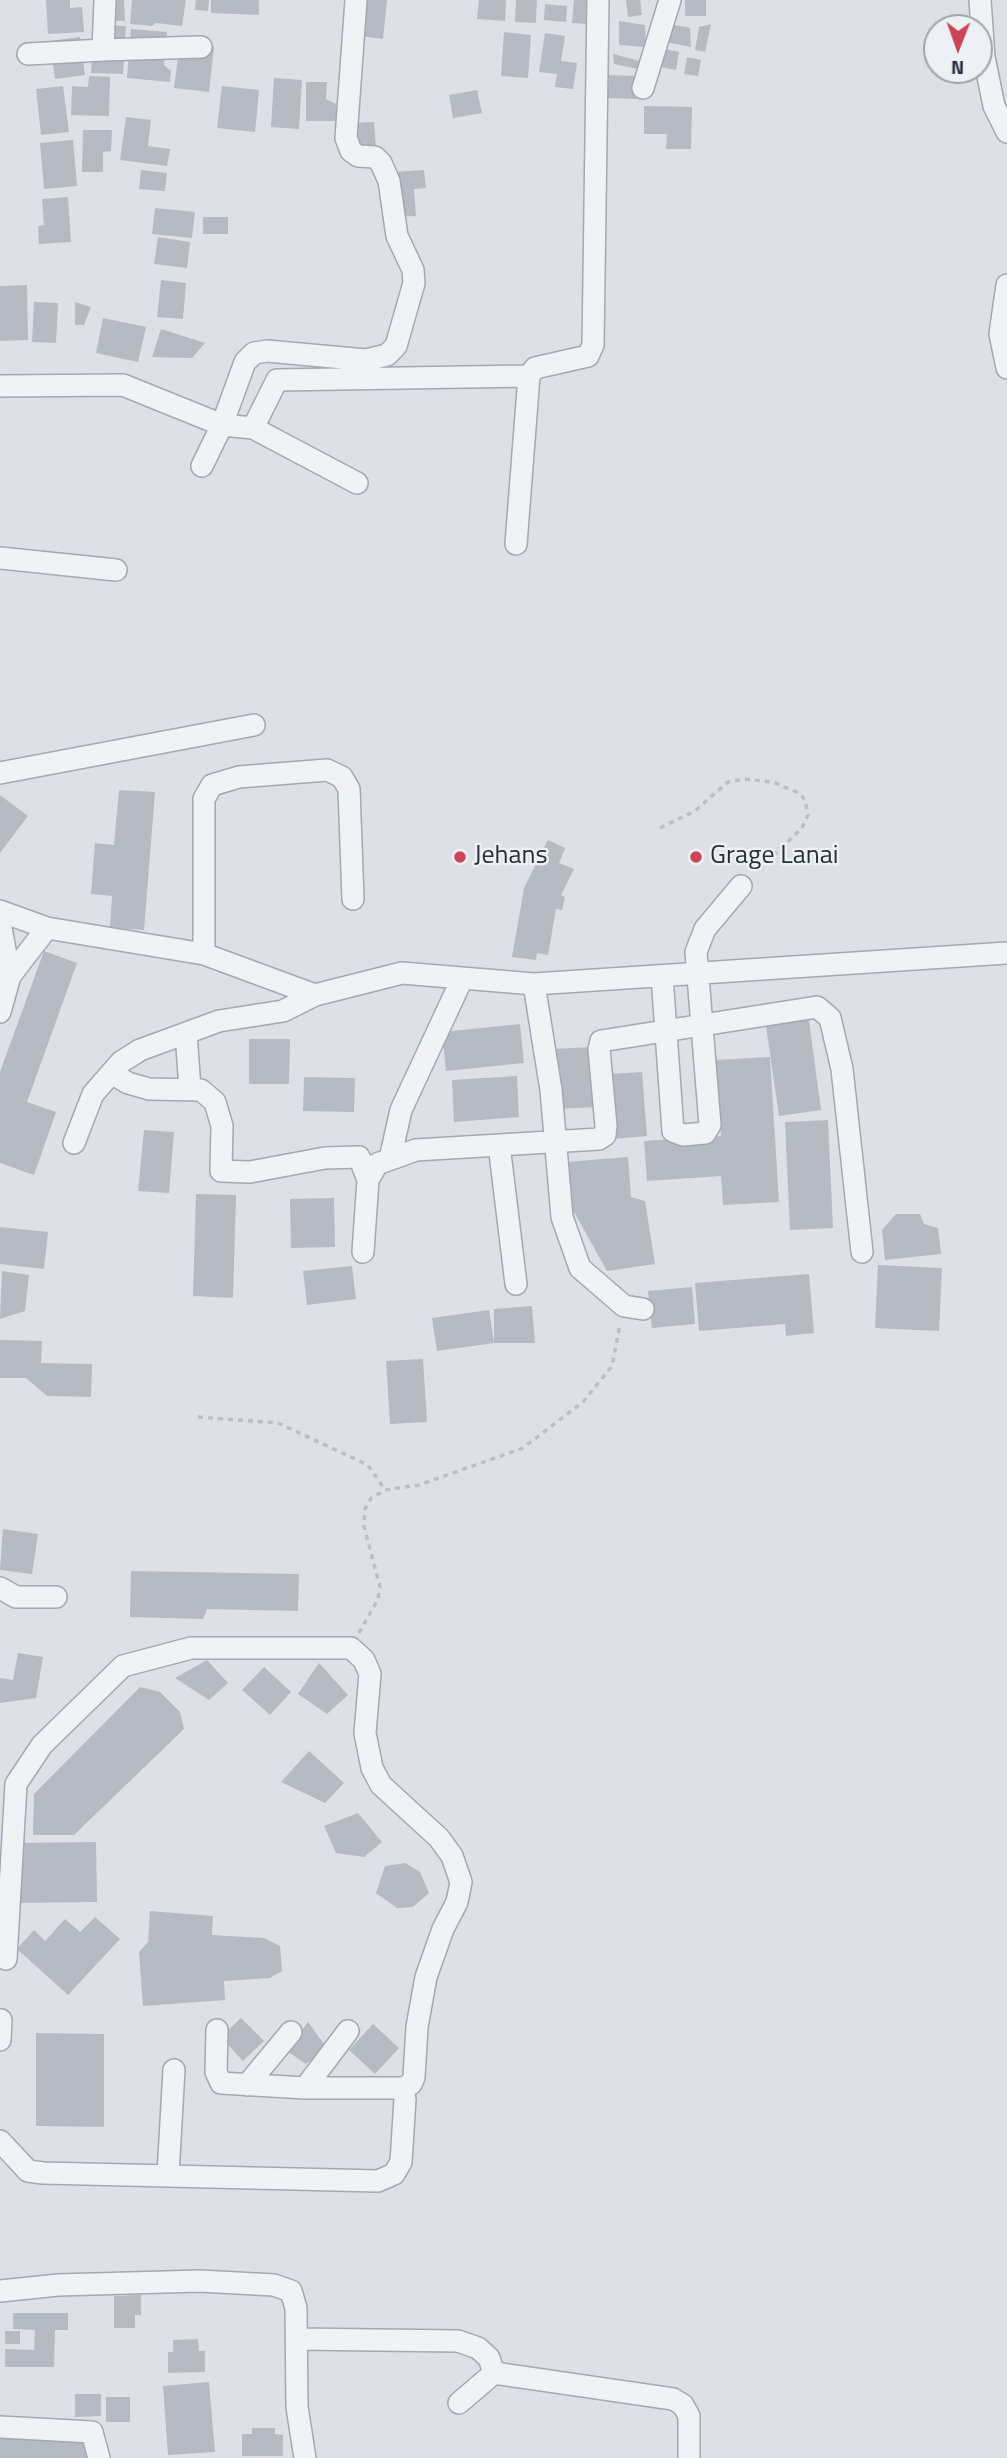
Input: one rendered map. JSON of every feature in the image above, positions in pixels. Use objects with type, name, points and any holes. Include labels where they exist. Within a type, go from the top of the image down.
[{"type":"street","points":[[103,50],[105,0]]},
{"type":"street","points":[[202,466],[222,425],[245,362],[254,354],[267,351],[366,360],[387,355],[396,346],[414,282],[413,270],[397,236],[389,181],[381,163],[375,157],[358,156],[351,151],[346,138],[356,0]]},
{"type":"street","points":[[516,544],[528,376],[534,368],[588,356],[593,345],[598,0]]},
{"type":"street","points":[[643,88],[670,0]]},
{"type":"street","points":[[980,0],[984,57],[994,106],[1007,132]]},
{"type":"street","points":[[28,54],[201,47]]},
{"type":"street","points":[[1007,285],[1000,334],[1007,368]]},
{"type":"street","points":[[253,428],[277,380],[528,376]]},
{"type":"street","points":[[0,387],[123,385],[222,425],[253,428],[357,483]]},
{"type":"street","points":[[0,558],[116,570]]},
{"type":"street","points":[[0,773],[254,725]]},
{"type":"street","points":[[204,954],[204,799],[212,785],[239,777],[327,770],[342,777],[349,789],[353,899]]},
{"type":"street","points":[[662,976],[673,1131],[683,1135],[705,1133],[710,1125],[700,974],[696,951],[705,929],[741,886]]},
{"type":"street","points":[[0,911],[47,928],[204,954],[315,995]]},
{"type":"street","points":[[0,923],[10,976]]},
{"type":"street","points":[[0,1012],[10,976],[47,928]]},
{"type":"street","points":[[74,1143],[93,1094],[121,1062],[140,1050],[219,1021],[284,1012],[315,995],[402,973],[534,984],[1007,953]]},
{"type":"street","points":[[390,1159],[401,1110],[462,979]]},
{"type":"street","points":[[534,984],[546,1051],[562,1217],[580,1268],[634,1307]]},
{"type":"street","points":[[368,1180],[377,1164],[416,1150],[599,1139],[605,1135],[598,1049],[601,1041],[817,1007],[830,1018],[842,1069],[863,1252]]},
{"type":"street","points":[[186,1033],[190,1089]]},
{"type":"street","points":[[113,1074],[128,1083],[149,1089],[201,1090],[215,1102],[222,1126],[221,1171],[250,1172],[309,1160],[359,1157],[368,1180],[363,1252]]},
{"type":"street","points":[[499,1145],[516,1283]]},
{"type":"street","points":[[0,1588],[16,1597],[56,1597]]},
{"type":"street","points":[[6,1959],[8,1784],[42,1745],[124,1666],[191,1648],[351,1648],[364,1660],[370,1674],[365,1733],[372,1768],[381,1785],[439,1838],[452,1856],[461,1882],[457,1902],[443,1929],[426,1977],[417,2027],[414,2077],[411,2084],[403,2088],[305,2088],[221,2083],[216,2073],[217,2031]]},
{"type":"street","points":[[305,2088],[348,2031]]},
{"type":"street","points":[[247,2085],[291,2032]]},
{"type":"street","points":[[168,2174],[174,2070]]},
{"type":"street","points":[[0,2141],[28,2171],[378,2181],[394,2174],[401,2162],[405,2099]]},
{"type":"street","points":[[0,2291],[58,2285],[200,2281],[274,2285],[291,2291],[296,2308],[297,2407],[305,2458]]},
{"type":"street","points":[[297,2339],[458,2342],[478,2348],[489,2358],[494,2373]]},
{"type":"street","points":[[459,2403],[494,2373],[673,2399],[683,2405],[689,2416],[689,2458]]},
{"type":"street","points":[[0,2427],[92,2432],[99,2458]]},
{"type":"path","points":[[660,828],[695,811],[728,782],[744,779],[773,782],[799,793],[805,800],[808,815],[802,828],[741,886]]},
{"type":"path","points":[[351,1648],[378,1599],[380,1577],[364,1526],[365,1509],[371,1499],[385,1490],[419,1485],[523,1448],[583,1402],[612,1366],[634,1307]]},
{"type":"path","points":[[198,1417],[278,1423],[368,1465],[385,1490]]},
{"type":"building","points":[[46,0],[70,0],[70,8],[82,7],[84,32],[48,34]]},
{"type":"building","points":[[112,0],[124,0],[125,21],[112,21]]},
{"type":"building","points":[[132,0],[186,0],[182,26],[130,24]]},
{"type":"building","points":[[196,0],[209,0],[208,11],[195,10]]},
{"type":"building","points":[[211,0],[259,0],[259,15],[211,13]]},
{"type":"building","points":[[365,0],[387,0],[383,39],[360,36]]},
{"type":"building","points":[[479,0],[506,0],[505,21],[477,19]]},
{"type":"building","points":[[516,0],[537,0],[536,23],[515,22]]},
{"type":"building","points":[[574,0],[588,0],[586,24],[572,23]]},
{"type":"building","points":[[626,0],[640,0],[642,15],[628,17]]},
{"type":"building","points":[[685,0],[706,0],[706,16],[685,16]]},
{"type":"building","points":[[545,4],[567,6],[566,22],[544,20]]},
{"type":"building","points":[[619,21],[645,25],[646,47],[619,45]]},
{"type":"building","points":[[670,24],[690,28],[691,47],[666,42]]},
{"type":"building","points":[[711,24],[705,52],[695,50],[699,27]]},
{"type":"building","points":[[107,25],[126,26],[123,74],[91,73],[92,57]]},
{"type":"building","points":[[131,29],[167,32],[164,65],[171,71],[170,82],[127,78]]},
{"type":"building","points":[[504,32],[531,35],[528,78],[501,76]]},
{"type":"building","points":[[545,33],[565,36],[561,61],[577,63],[573,89],[555,87],[557,74],[539,72]]},
{"type":"building","points":[[80,37],[85,75],[55,79],[50,41]]},
{"type":"building","points":[[193,43],[214,46],[209,92],[174,88],[178,57],[191,59]]},
{"type":"building","points":[[665,49],[679,52],[676,70],[661,67]]},
{"type":"building","points":[[613,54],[644,62],[642,70],[614,64]]},
{"type":"building","points":[[687,57],[701,60],[698,76],[684,74]]},
{"type":"building","points":[[605,75],[637,76],[636,99],[605,98]]},
{"type":"building","points":[[89,76],[110,77],[109,116],[71,115],[72,86],[88,87]]},
{"type":"building","points":[[274,78],[302,80],[299,129],[271,127]]},
{"type":"building","points":[[306,82],[327,82],[326,99],[336,104],[336,121],[306,121]]},
{"type":"building","points":[[63,86],[69,132],[41,135],[36,89]]},
{"type":"building","points":[[222,86],[259,90],[255,132],[217,128]]},
{"type":"building","points":[[477,90],[482,113],[453,118],[449,95]]},
{"type":"building","points":[[644,106],[692,107],[691,149],[666,149],[667,134],[644,134]]},
{"type":"building","points":[[126,117],[151,120],[148,146],[170,149],[167,166],[120,160]]},
{"type":"building","points":[[374,122],[376,148],[357,149],[354,123]]},
{"type":"building","points":[[83,130],[112,130],[111,151],[103,152],[103,172],[82,172]]},
{"type":"building","points":[[73,140],[77,186],[44,189],[40,143]]},
{"type":"building","points":[[141,170],[167,173],[165,191],[139,189]]},
{"type":"building","points":[[424,170],[426,188],[414,189],[416,216],[396,217],[393,172]]},
{"type":"building","points":[[68,197],[71,242],[39,244],[38,226],[44,225],[42,199]]},
{"type":"building","points":[[155,208],[195,212],[192,238],[152,234]]},
{"type":"building","points":[[203,217],[228,217],[228,234],[203,234]]},
{"type":"building","points":[[158,237],[190,242],[187,268],[154,264]]},
{"type":"building","points":[[161,280],[186,283],[183,319],[157,317]]},
{"type":"building","points":[[27,285],[28,340],[0,341],[0,286]]},
{"type":"building","points":[[34,302],[58,303],[56,343],[32,342]]},
{"type":"building","points":[[75,302],[91,307],[84,325],[75,325]]},
{"type":"building","points":[[103,318],[146,327],[138,362],[96,353]]},
{"type":"building","points":[[161,329],[205,343],[192,358],[152,357]]},
{"type":"building","points":[[119,790],[155,792],[144,930],[110,928],[112,896],[91,894],[95,843],[114,845]]},
{"type":"building","points":[[0,795],[28,816],[0,853]]},
{"type":"building","points":[[548,840],[565,848],[559,863],[574,869],[561,895],[565,897],[562,910],[556,909],[548,955],[537,953],[536,960],[512,957],[524,888]]},
{"type":"building","points":[[44,951],[77,963],[27,1102],[56,1112],[34,1175],[0,1163],[0,1072]]},
{"type":"building","points":[[809,1020],[821,1110],[779,1116],[766,1026]]},
{"type":"building","points":[[520,1024],[524,1063],[446,1071],[442,1032]]},
{"type":"building","points":[[249,1039],[290,1039],[289,1084],[249,1084]]},
{"type":"building","points":[[594,1047],[598,1107],[554,1109],[551,1049]]},
{"type":"building","points":[[770,1057],[779,1202],[723,1205],[721,1176],[647,1181],[644,1141],[721,1136],[715,1060]]},
{"type":"building","points":[[642,1072],[647,1136],[614,1139],[609,1074]]},
{"type":"building","points":[[517,1076],[519,1117],[454,1122],[452,1080]]},
{"type":"building","points":[[304,1077],[355,1078],[354,1112],[303,1111]]},
{"type":"building","points":[[828,1120],[833,1228],[790,1230],[785,1122]]},
{"type":"building","points":[[144,1130],[174,1132],[169,1193],[138,1191]]},
{"type":"building","points":[[628,1157],[631,1197],[645,1201],[655,1264],[607,1271],[569,1203],[566,1162]]},
{"type":"building","points":[[196,1194],[236,1195],[233,1298],[193,1296]]},
{"type":"building","points":[[334,1198],[335,1247],[291,1248],[290,1199]]},
{"type":"building","points":[[896,1214],[920,1214],[924,1224],[938,1228],[941,1254],[885,1260],[882,1230]]},
{"type":"building","points":[[0,1227],[48,1232],[44,1269],[0,1264]]},
{"type":"building","points":[[878,1265],[942,1268],[939,1331],[875,1328]]},
{"type":"building","points":[[352,1266],[356,1299],[307,1305],[303,1271]]},
{"type":"building","points":[[2,1271],[29,1275],[25,1311],[0,1319]]},
{"type":"building","points":[[809,1274],[814,1333],[786,1336],[785,1324],[699,1331],[695,1283]]},
{"type":"building","points":[[692,1287],[695,1324],[652,1328],[648,1291]]},
{"type":"building","points":[[532,1306],[535,1343],[494,1343],[494,1309]]},
{"type":"building","points":[[489,1310],[494,1343],[437,1351],[432,1318]]},
{"type":"building","points":[[0,1340],[42,1341],[41,1363],[92,1364],[91,1397],[47,1396],[26,1378],[0,1378]]},
{"type":"building","points":[[423,1359],[427,1422],[390,1424],[386,1361]]},
{"type":"building","points":[[3,1529],[38,1534],[32,1574],[0,1570]]},
{"type":"building","points":[[131,1571],[299,1574],[298,1611],[207,1609],[203,1619],[130,1617]]},
{"type":"building","points":[[18,1653],[43,1657],[36,1698],[0,1703],[0,1678],[13,1680]]},
{"type":"building","points":[[207,1660],[228,1683],[209,1700],[175,1678]]},
{"type":"building","points":[[319,1663],[348,1695],[327,1714],[298,1694]]},
{"type":"building","points":[[264,1667],[291,1692],[270,1715],[242,1690]]},
{"type":"building","points":[[140,1687],[160,1692],[180,1712],[184,1729],[74,1835],[33,1835],[34,1794]]},
{"type":"building","points":[[309,1751],[344,1783],[325,1803],[281,1782]]},
{"type":"building","points":[[358,1813],[382,1842],[364,1857],[336,1853],[324,1826]]},
{"type":"building","points":[[96,1842],[97,1902],[19,1903],[18,1843]]},
{"type":"building","points":[[405,1863],[420,1872],[429,1893],[413,1907],[397,1908],[376,1893],[385,1866]]},
{"type":"building","points":[[150,1911],[213,1916],[212,1935],[264,1938],[280,1946],[282,1971],[270,1978],[224,1981],[225,2000],[143,2006],[139,1952],[148,1942]]},
{"type":"building","points":[[95,1917],[120,1939],[68,1995],[17,1949],[34,1930],[45,1941],[65,1919],[80,1932]]},
{"type":"building","points":[[241,2018],[264,2041],[243,2061],[221,2037]]},
{"type":"building","points":[[308,2022],[327,2048],[306,2064],[287,2051]]},
{"type":"building","points":[[373,2024],[399,2048],[375,2074],[349,2050]]},
{"type":"building","points":[[36,2033],[104,2034],[104,2127],[36,2126]]},
{"type":"building","points":[[141,2295],[141,2315],[135,2315],[135,2328],[114,2328],[114,2296]]},
{"type":"building","points":[[13,2313],[68,2313],[68,2330],[55,2330],[54,2367],[5,2367],[5,2349],[34,2350],[35,2330],[13,2329]]},
{"type":"building","points":[[5,2331],[20,2331],[20,2344],[5,2344]]},
{"type":"building","points":[[198,2339],[199,2351],[205,2351],[205,2372],[168,2373],[168,2352],[173,2352],[173,2340]]},
{"type":"building","points":[[209,2382],[215,2452],[168,2455],[163,2386]]},
{"type":"building","points":[[75,2394],[101,2394],[101,2416],[75,2417]]},
{"type":"building","points":[[106,2397],[130,2397],[130,2422],[106,2422]]},
{"type":"building","points":[[252,2428],[275,2428],[275,2434],[283,2435],[283,2456],[242,2456],[242,2434],[252,2434]]},
{"type":"building","points":[[0,2434],[89,2440],[88,2458],[0,2458]]},
{"type":"place","name":"Jehans","points":[[460,857]]},
{"type":"place","name":"Grage Lanai","points":[[696,857]]}]
